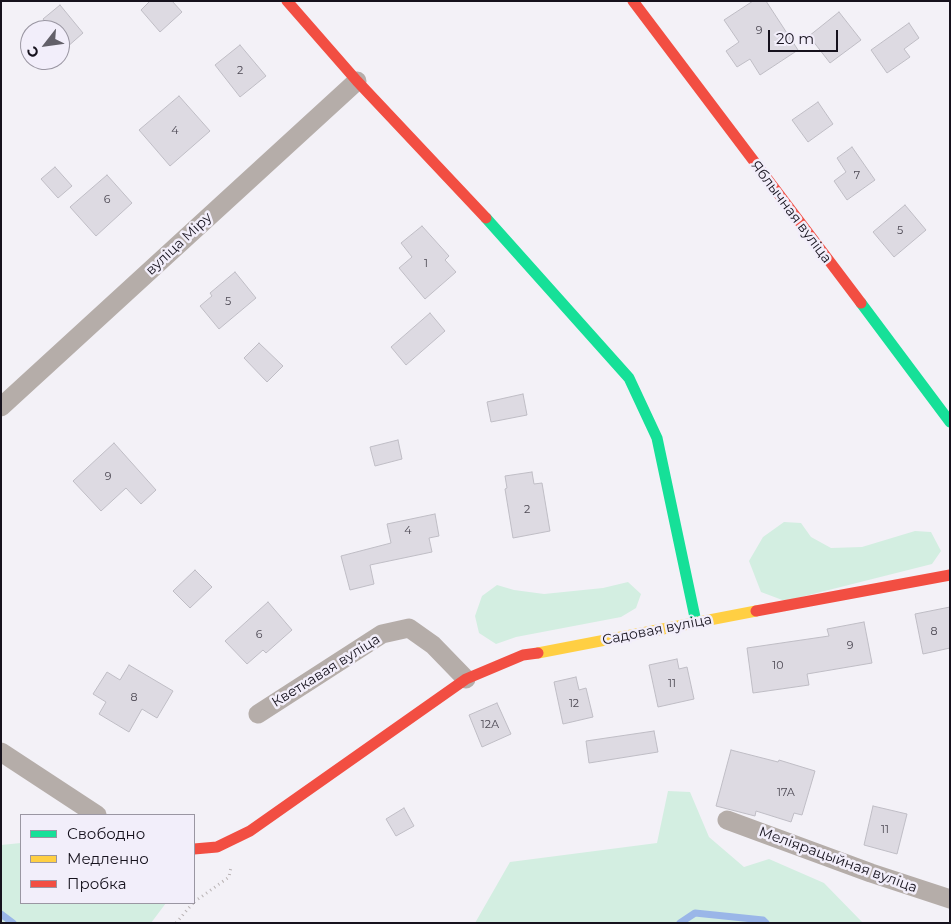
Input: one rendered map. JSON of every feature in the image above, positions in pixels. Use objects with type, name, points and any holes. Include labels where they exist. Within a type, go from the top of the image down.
[{"type":"street","points":[[287,1],[357,81],[507,241],[629,378],[657,438],[696,622]]},
{"type":"street","name":"Яблычная вуліца","points":[[633,1],[950,422]]},
{"type":"street","name":"вуліца Міру","points":[[1,407],[357,81]]},
{"type":"street","name":"Садовая вуліца","points":[[195,850],[217,847],[250,831],[466,679],[523,655],[950,575]]},
{"type":"street","name":"Кветкавая вуліца","points":[[258,714],[382,634],[409,628],[434,645],[466,679]]},
{"type":"street","points":[[1,752],[96,814]]},
{"type":"street","name":"Меліярацыйная вуліца","points":[[727,820],[871,874],[950,899]]},
{"type":"path","points":[[195,901],[229,877],[238,837]]},
{"type":"path","points":[[176,923],[191,904]]},
{"type":"green space","points":[[784,522],[801,523],[811,537],[831,548],[862,547],[915,531],[931,532],[941,551],[932,564],[785,601],[761,592],[749,561],[763,537]]},
{"type":"green space","points":[[628,582],[641,594],[636,608],[621,617],[516,637],[496,644],[479,633],[475,616],[482,596],[497,585],[514,590],[544,594],[603,588]]},
{"type":"green space","points":[[668,791],[690,792],[709,837],[744,867],[769,859],[824,883],[863,923],[475,923],[510,862],[657,843]]},
{"type":"green space","points":[[20,843],[20,904],[165,904],[151,923],[1,923],[1,845]]},
{"type":"building","points":[[150,1],[172,1],[182,12],[160,32],[141,10]]},
{"type":"building","points":[[753,1],[766,1],[798,50],[760,75],[750,59],[737,67],[726,51],[739,42],[724,20]]},
{"type":"building","points":[[60,5],[83,33],[70,44],[70,20],[43,19]]},
{"type":"building","points":[[839,12],[861,40],[830,63],[809,36]]},
{"type":"building","points":[[909,23],[919,38],[904,49],[910,57],[887,73],[871,50]]},
{"type":"building","points":[[240,45],[266,76],[240,97],[215,65]]},
{"type":"building","points":[[179,96],[210,131],[170,166],[139,130]]},
{"type":"building","points":[[818,102],[833,124],[808,142],[792,120]]},
{"type":"building","points":[[852,147],[875,180],[847,200],[834,181],[846,172],[837,158]]},
{"type":"building","points":[[55,167],[72,186],[58,198],[41,179]]},
{"type":"building","points":[[107,175],[132,203],[96,236],[70,207]]},
{"type":"building","points":[[905,205],[926,230],[894,257],[873,232]]},
{"type":"building","points":[[422,226],[449,256],[445,260],[456,272],[425,299],[399,268],[412,257],[401,243]]},
{"type":"building","points":[[235,272],[256,298],[219,329],[200,306],[212,296],[210,293]]},
{"type":"building","points":[[430,313],[445,331],[406,365],[391,347]]},
{"type":"building","points":[[259,343],[283,366],[267,382],[244,358]]},
{"type":"building","points":[[523,394],[527,415],[491,422],[487,402]]},
{"type":"building","points":[[398,440],[402,459],[375,466],[370,447]]},
{"type":"building","points":[[114,443],[156,490],[141,504],[126,488],[101,511],[73,481]]},
{"type":"building","points":[[532,472],[534,484],[542,483],[550,531],[513,538],[505,489],[507,488],[505,476]]},
{"type":"building","points":[[435,514],[439,536],[429,538],[432,552],[370,565],[374,584],[350,590],[341,556],[391,543],[387,524]]},
{"type":"building","points":[[195,570],[212,587],[190,608],[173,591]]},
{"type":"building","points":[[268,602],[292,630],[266,653],[263,650],[247,664],[225,641]]},
{"type":"building","points":[[950,607],[950,648],[923,654],[915,614]]},
{"type":"building","points":[[864,622],[872,663],[807,674],[809,685],[753,693],[747,648],[829,636],[827,629]]},
{"type":"building","points":[[677,659],[679,669],[687,667],[694,699],[658,707],[649,665]]},
{"type":"building","points":[[129,665],[173,691],[157,718],[142,709],[129,732],[99,714],[106,702],[93,694],[107,672],[120,680]]},
{"type":"building","points":[[576,677],[579,690],[586,688],[593,717],[563,724],[554,682]]},
{"type":"building","points":[[497,703],[511,734],[482,747],[469,715]]},
{"type":"building","points":[[654,731],[658,752],[589,763],[586,741]]},
{"type":"building","points":[[731,750],[778,762],[779,760],[815,771],[802,815],[794,813],[791,822],[756,811],[755,816],[716,806]]},
{"type":"building","points":[[873,806],[907,814],[897,854],[864,845]]},
{"type":"building","points":[[404,808],[414,826],[396,836],[386,819]]},
{"type":"waterway","points":[[680,923],[695,913],[763,920],[766,923]]},
{"type":"waterway","points":[[1,914],[13,923]]},
{"type":"traffic: fast","points":[[486,218],[629,378],[657,438],[696,622]]},
{"type":"traffic: fast","points":[[861,303],[950,422]]},
{"type":"traffic: slow","points":[[538,653],[756,611]]},
{"type":"traffic: jam","points":[[287,1],[357,81],[486,218]]},
{"type":"traffic: jam","points":[[633,1],[861,303]]},
{"type":"traffic: jam","points":[[756,611],[950,575]]},
{"type":"traffic: jam","points":[[195,849],[217,847],[250,831],[466,679],[523,655],[538,653]]}]
